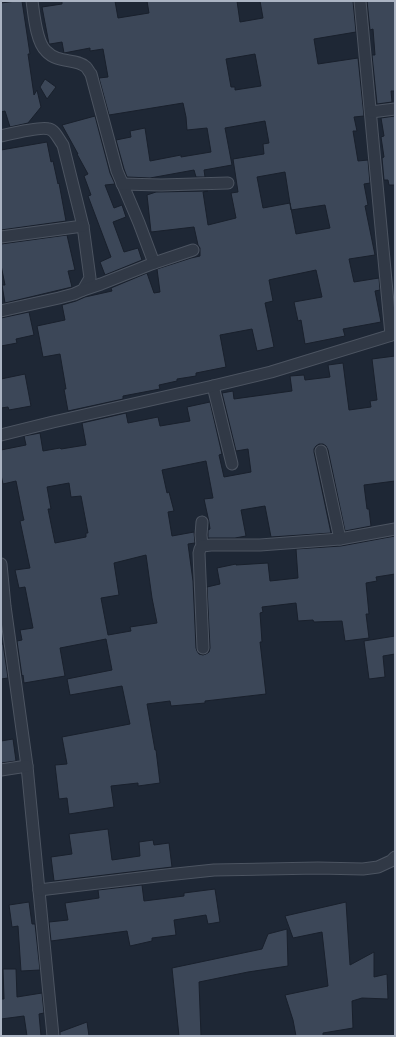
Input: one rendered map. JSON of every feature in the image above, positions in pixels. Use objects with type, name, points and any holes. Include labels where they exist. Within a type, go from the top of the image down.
[{"type":"street","points":[[32,1],[38,35],[45,50],[55,58],[82,64],[91,74],[117,171],[154,263]]},
{"type":"street","points":[[1,435],[271,372],[393,335],[360,1]]},
{"type":"street","points":[[371,112],[395,109]]},
{"type":"street","points":[[1,136],[41,128],[50,129],[63,145],[83,226],[90,278],[83,290]]},
{"type":"street","points":[[122,184],[228,183]]},
{"type":"street","points":[[1,237],[83,226]]},
{"type":"street","points":[[1,311],[74,294],[154,263],[193,250]]},
{"type":"street","points":[[213,386],[232,464]]},
{"type":"street","points":[[321,451],[340,539]]},
{"type":"street","points":[[202,522],[202,546],[199,553],[203,648]]},
{"type":"street","points":[[202,546],[260,545],[340,539],[395,529]]},
{"type":"street","points":[[1,564],[5,606],[27,766],[53,1036]]},
{"type":"street","points":[[1,770],[27,766]]},
{"type":"street","points":[[39,890],[214,870],[318,868],[362,869],[378,867],[395,857]]},
{"type":"building","points":[[22,1],[30,54],[28,54],[34,95],[37,90],[41,107],[28,123],[10,127],[5,111],[1,112],[1,3]]},
{"type":"building","points":[[62,1],[115,1],[118,18],[149,13],[147,1],[237,1],[240,22],[263,18],[260,1],[353,1],[356,32],[314,39],[318,64],[358,58],[364,116],[354,117],[357,131],[353,131],[358,161],[368,160],[370,183],[364,184],[368,205],[365,206],[375,255],[349,259],[354,282],[379,278],[380,290],[375,291],[381,322],[343,329],[345,336],[305,344],[301,320],[298,321],[294,302],[322,297],[316,270],[269,280],[273,301],[265,303],[274,347],[257,351],[252,329],[220,335],[226,367],[196,373],[196,376],[177,379],[177,381],[159,385],[160,389],[123,396],[123,399],[68,411],[60,354],[43,357],[37,326],[65,320],[62,305],[85,297],[112,291],[111,288],[147,273],[154,293],[160,292],[157,269],[200,256],[200,248],[194,227],[151,232],[147,195],[156,192],[208,191],[203,192],[208,225],[236,218],[231,193],[238,192],[233,159],[264,154],[263,144],[269,143],[265,121],[225,128],[232,165],[204,170],[205,177],[196,177],[194,170],[150,178],[127,177],[116,140],[131,137],[130,131],[145,128],[150,161],[181,155],[181,157],[211,152],[207,128],[187,130],[183,103],[109,115],[99,78],[108,77],[103,49],[90,51],[90,48],[64,53],[62,42],[49,44],[42,7],[62,4]],"holes":[[[255,54],[261,86],[235,90],[235,87],[231,87],[226,59]],[[285,172],[290,203],[263,208],[257,177]],[[325,205],[330,228],[296,234],[291,210]]]},
{"type":"building","points":[[367,1],[395,1],[395,91],[391,91],[392,102],[377,104],[372,55],[375,55],[373,29],[370,30]]},
{"type":"building","points":[[45,79],[56,87],[47,99],[40,87]]},
{"type":"building","points":[[95,116],[110,173],[115,184],[105,185],[114,208],[122,205],[126,217],[113,222],[124,252],[138,248],[142,260],[105,275],[100,262],[111,257],[88,196],[91,195],[84,176],[88,174],[62,125]]},
{"type":"building","points":[[395,116],[395,185],[389,185],[388,180],[384,180],[382,158],[384,157],[381,137],[384,136],[381,118]]},
{"type":"building","points":[[47,142],[51,162],[53,161],[58,184],[59,183],[66,221],[1,230],[1,150]]},
{"type":"building","points":[[67,235],[75,270],[68,271],[72,287],[5,303],[2,285],[5,285],[1,265],[1,244]]},
{"type":"building","points":[[29,312],[34,335],[16,339],[17,343],[1,346],[1,318]]},
{"type":"building","points":[[395,356],[395,481],[364,485],[371,526],[345,531],[328,450],[323,444],[316,446],[314,452],[331,533],[271,537],[265,506],[241,510],[246,536],[235,538],[208,538],[208,530],[210,529],[204,499],[213,498],[206,461],[162,470],[167,493],[169,492],[174,511],[168,512],[172,536],[194,532],[195,543],[188,544],[193,581],[196,648],[199,654],[206,654],[209,652],[210,648],[207,587],[220,584],[217,568],[236,564],[268,563],[270,581],[298,578],[296,549],[341,546],[395,536],[395,574],[376,577],[377,581],[366,583],[369,614],[366,614],[369,638],[345,641],[342,621],[298,621],[296,603],[262,607],[263,612],[260,613],[262,642],[260,642],[266,694],[205,701],[205,703],[171,706],[170,701],[147,704],[156,750],[160,783],[138,786],[138,783],[111,786],[114,807],[69,814],[67,798],[59,799],[55,765],[67,764],[62,737],[130,724],[122,686],[70,695],[67,679],[112,670],[106,639],[60,648],[65,676],[24,683],[17,641],[22,640],[20,630],[33,628],[25,587],[19,588],[15,570],[30,568],[20,521],[24,520],[16,481],[3,484],[1,475],[1,450],[26,445],[24,436],[40,433],[43,451],[86,445],[82,423],[126,413],[128,423],[158,417],[160,426],[190,421],[187,407],[210,402],[222,454],[219,455],[224,477],[251,472],[248,449],[236,451],[222,393],[233,391],[234,399],[292,391],[290,376],[304,375],[305,380],[330,377],[328,365],[343,363],[349,410],[371,407],[370,401],[377,400],[372,359]],"holes":[[[69,483],[71,497],[81,496],[88,533],[86,533],[86,537],[55,543],[48,509],[51,509],[47,487]],[[146,555],[157,623],[130,627],[131,631],[108,635],[101,598],[119,595],[114,563]]]},
{"type":"building","points":[[25,374],[31,406],[9,410],[8,407],[1,408],[1,379]]},
{"type":"building","points":[[395,636],[395,654],[383,656],[385,677],[369,679],[364,641]]},
{"type":"building","points":[[1,644],[3,644],[8,678],[1,679]]},
{"type":"building","points":[[13,739],[16,761],[1,763],[1,741]]},
{"type":"building","points":[[108,829],[112,860],[140,856],[139,842],[153,840],[154,845],[169,843],[172,867],[54,881],[51,857],[72,854],[69,834]]},
{"type":"building","points":[[142,885],[144,901],[184,896],[184,893],[215,889],[220,922],[208,924],[206,915],[174,920],[176,935],[152,938],[152,941],[130,946],[127,931],[51,941],[49,922],[68,920],[65,903],[99,898],[98,890]]},
{"type":"building","points":[[29,902],[32,924],[35,924],[40,970],[21,971],[18,926],[12,927],[9,905]]},
{"type":"building","points":[[346,902],[350,965],[374,952],[374,977],[387,974],[388,999],[362,998],[352,1001],[353,1028],[323,1033],[323,1036],[296,1036],[293,1020],[285,995],[328,986],[322,932],[293,938],[285,916]]},
{"type":"building","points":[[287,929],[288,966],[199,982],[201,1036],[179,1036],[172,968],[262,949],[268,934]]},
{"type":"building","points":[[3,969],[16,969],[17,997],[42,993],[44,1013],[39,1014],[41,1036],[27,1036],[24,1016],[1,1019],[1,999],[4,999]]},
{"type":"building","points":[[87,1022],[89,1036],[60,1036],[60,1032]]}]
